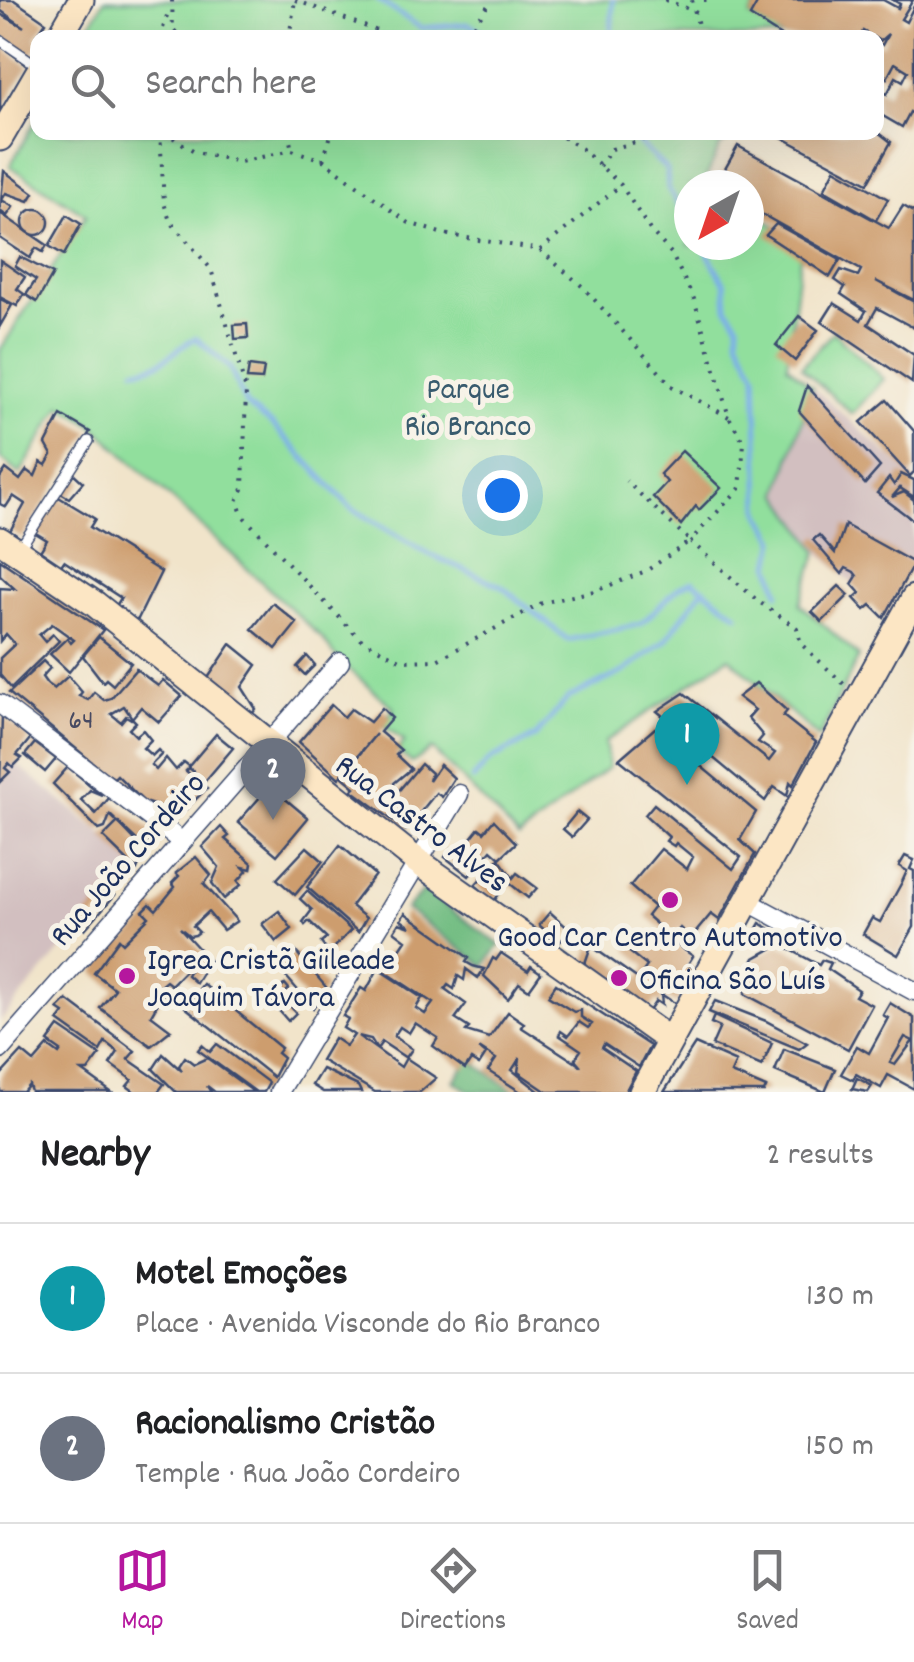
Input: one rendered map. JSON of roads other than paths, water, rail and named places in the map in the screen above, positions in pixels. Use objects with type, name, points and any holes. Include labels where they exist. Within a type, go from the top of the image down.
[{"type":"street","points":[[63,30],[81,0]]},
{"type":"street","points":[[0,138],[30,84]]},
{"type":"street","name":"Rua Castro Alves","points":[[9,546],[96,604],[417,861],[670,1040]]},
{"type":"street","points":[[642,1092],[914,598]]},
{"type":"street","name":"Rua João Cordeiro","points":[[0,1050],[340,662]]},
{"type":"street","points":[[0,704],[181,841]]},
{"type":"street","points":[[279,1092],[459,794]]},
{"type":"street","points":[[745,900],[914,990]]},
{"type":"lane","points":[[0,40],[30,64]]},
{"type":"lane","points":[[9,546],[89,441]]},
{"type":"waterway","points":[[378,0],[421,28],[468,24],[480,30]]},
{"type":"waterway","points":[[611,30],[613,0]]},
{"type":"waterway","points":[[635,140],[667,170],[668,188],[674,198]]},
{"type":"waterway","points":[[711,260],[725,284],[727,307],[739,324],[738,338],[756,374],[760,512],[776,540],[771,565],[779,593]]},
{"type":"waterway","points":[[135,369],[160,362],[196,338],[230,368],[246,405],[273,425],[351,508],[429,554],[501,586],[568,640],[641,624],[679,587],[693,581],[738,615]]},
{"type":"waterway","points":[[473,779],[490,760],[536,736],[568,698],[625,671],[665,641],[704,588]]},
{"type":"place","name":"Motel Emoções","points":[[687,785]]},
{"type":"place","name":"Racionalismo Cristão","points":[[273,820]]},
{"type":"place","name":"Good Car Centro Automotivo","points":[[670,900]]},
{"type":"place","name":"Igrea Cristã Giileade Joaquim Távora","points":[[127,976]]},
{"type":"place","name":"Oficina São Luís","points":[[619,978]]},
{"type":"park label","name":"Parque Rio Branco","points":[[468,406]]}]
